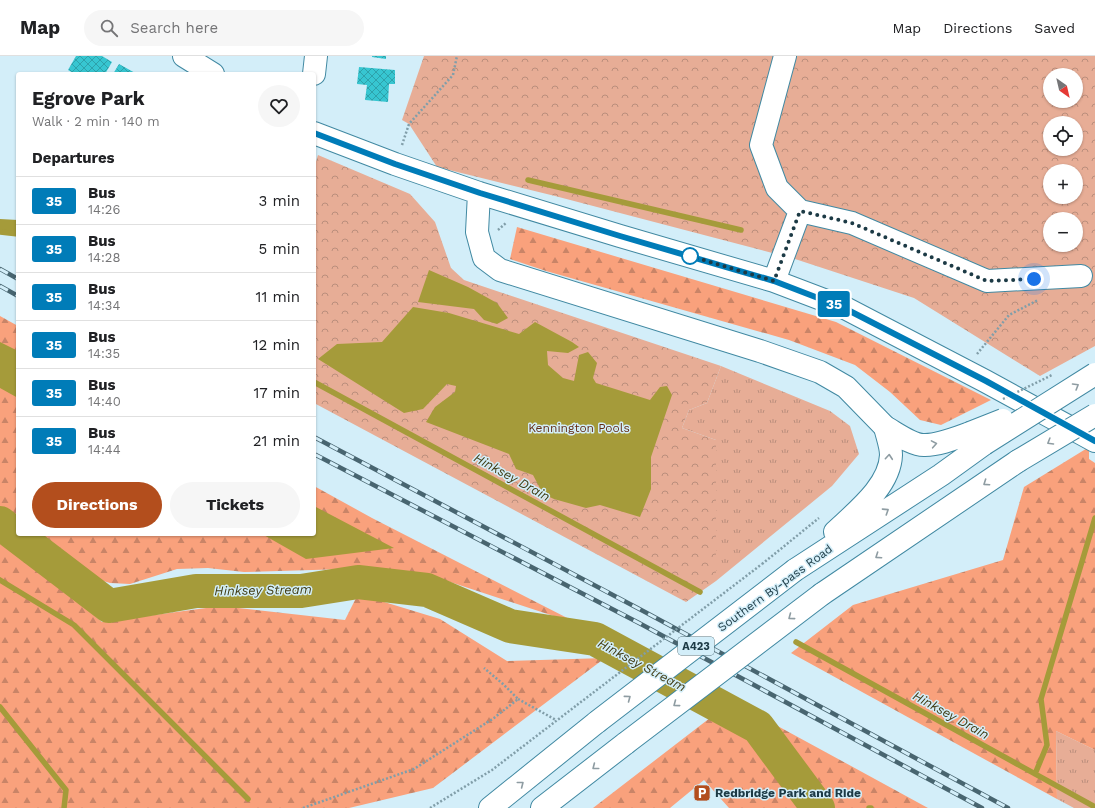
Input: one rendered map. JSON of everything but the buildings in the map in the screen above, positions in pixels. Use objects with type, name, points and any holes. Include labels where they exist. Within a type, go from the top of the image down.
[{"type":"main road","points":[[184,56],[210,72]]},
{"type":"main road","points":[[314,72],[316,56]]},
{"type":"main road","points":[[785,56],[761,145],[777,188],[800,211],[852,223],[987,281],[1081,276]]},
{"type":"main road","points":[[316,134],[395,164],[480,193],[774,281],[844,308],[964,370],[1095,441]]},
{"type":"main road","points":[[480,193],[477,232],[484,258],[500,270],[760,351],[820,372],[846,387],[885,427],[906,440],[924,446],[977,438]]},
{"type":"main road","points":[[774,281],[800,211]]},
{"type":"main road","name":"Southern By-pass Road","points":[[490,808],[597,722],[794,570],[941,475],[977,438],[1054,400],[1095,374]]},
{"type":"main road","name":"A423","points":[[542,808],[822,594],[1018,461],[1095,415]]},
{"type":"main road","points":[[794,570],[871,498],[887,474],[891,454],[885,427]]},
{"type":"path","points":[[395,164],[409,124],[453,75],[457,56]]},
{"type":"path","points":[[964,370],[1009,315],[1042,298]]},
{"type":"path","points":[[998,402],[1054,374]]},
{"type":"path","points":[[430,808],[492,770],[762,564],[824,514]]},
{"type":"path","points":[[484,668],[518,699],[556,720]]},
{"type":"path","points":[[303,808],[414,769],[494,718],[518,699]]},
{"type":"green space","points":[[424,56],[1095,56],[1095,346],[1040,376],[914,298],[795,259],[555,196],[437,167],[409,124],[402,120]]},
{"type":"green space","name":"Kennington Pools","points":[[318,155],[410,194],[435,222],[451,268],[464,280],[721,366],[707,403],[689,410],[682,428],[716,440],[716,581],[686,602],[316,404],[316,162]]},
{"type":"green space","points":[[517,227],[836,322],[991,400],[941,425],[920,420],[890,392],[855,365],[789,340],[546,271],[510,259]]},
{"type":"green space","points":[[0,316],[16,325],[16,528],[0,516]]},
{"type":"green space","points":[[721,366],[830,411],[850,426],[859,454],[832,486],[716,581],[716,440],[682,428],[689,410],[707,403]]},
{"type":"green space","points":[[1089,447],[1089,459],[1095,463],[1095,750],[1056,731],[1057,799],[791,653],[853,605],[1003,560],[1024,487]]},
{"type":"green space","points":[[316,487],[372,518],[581,625],[435,577],[346,569],[244,572],[208,568],[177,569],[130,584],[110,583],[80,574],[27,536],[316,536]]},
{"type":"green space","points":[[0,536],[102,622],[221,606],[345,620],[358,594],[440,619],[507,661],[605,658],[433,788],[349,808],[0,808]]},
{"type":"green space","points":[[732,701],[928,808],[729,808],[704,780],[670,808],[593,808]]},
{"type":"green space","points":[[1056,731],[1095,750],[1095,808],[1074,808],[1057,799]]},
{"type":"shaded area","points":[[0,219],[16,220],[16,234],[0,232]]},
{"type":"shaded area","points":[[429,270],[468,287],[497,303],[508,318],[497,324],[484,320],[474,309],[418,302]]},
{"type":"shaded area","points":[[413,307],[449,313],[519,334],[535,322],[579,347],[568,353],[547,351],[548,365],[563,378],[574,381],[579,355],[588,352],[597,363],[593,378],[596,383],[650,400],[660,387],[667,386],[672,395],[651,457],[651,489],[640,517],[600,505],[586,508],[554,499],[543,494],[533,475],[516,469],[509,454],[426,422],[435,407],[455,392],[456,386],[447,384],[423,409],[404,413],[318,359],[337,344],[382,342]]},
{"type":"shaded area","points":[[0,342],[16,350],[16,397],[0,388]]},
{"type":"shaded area","points":[[316,507],[394,548],[306,559],[266,536],[316,536]]},
{"type":"waterway","points":[[528,180],[741,230]]},
{"type":"waterway","name":"Hinksey Drain","points":[[0,232],[16,234]]},
{"type":"waterway","name":"Hinksey Drain","points":[[316,383],[700,592]]},
{"type":"waterway","points":[[1035,774],[1047,745],[1041,699],[1095,518]]},
{"type":"waterway","name":"Hinksey Stream","points":[[0,523],[16,535]]},
{"type":"waterway","name":"Hinksey Stream","points":[[17,536],[109,606],[196,591],[301,591],[358,582],[427,590],[510,626],[595,639],[758,727],[818,808]]},
{"type":"waterway","points":[[0,580],[74,625],[248,799]]},
{"type":"waterway","name":"Hinksey Drain","points":[[796,642],[1095,807]]},
{"type":"waterway","points":[[0,707],[66,790],[64,808]]},
{"type":"railway","points":[[0,269],[16,278]]},
{"type":"railway","points":[[0,286],[16,295]]},
{"type":"railway","points":[[316,438],[645,612],[1008,808]]},
{"type":"railway","points":[[316,455],[639,623],[982,808]]},
{"type":"bus line","name":"35","points":[[316,134],[395,164],[480,193],[774,281],[844,308],[986,381],[1095,441]]},
{"type":"place","name":"Redbridge Park and Ride","points":[[702,793]]},
{"type":"route","points":[[690,256],[774,281],[800,211],[852,223],[987,281],[1034,279]]}]
